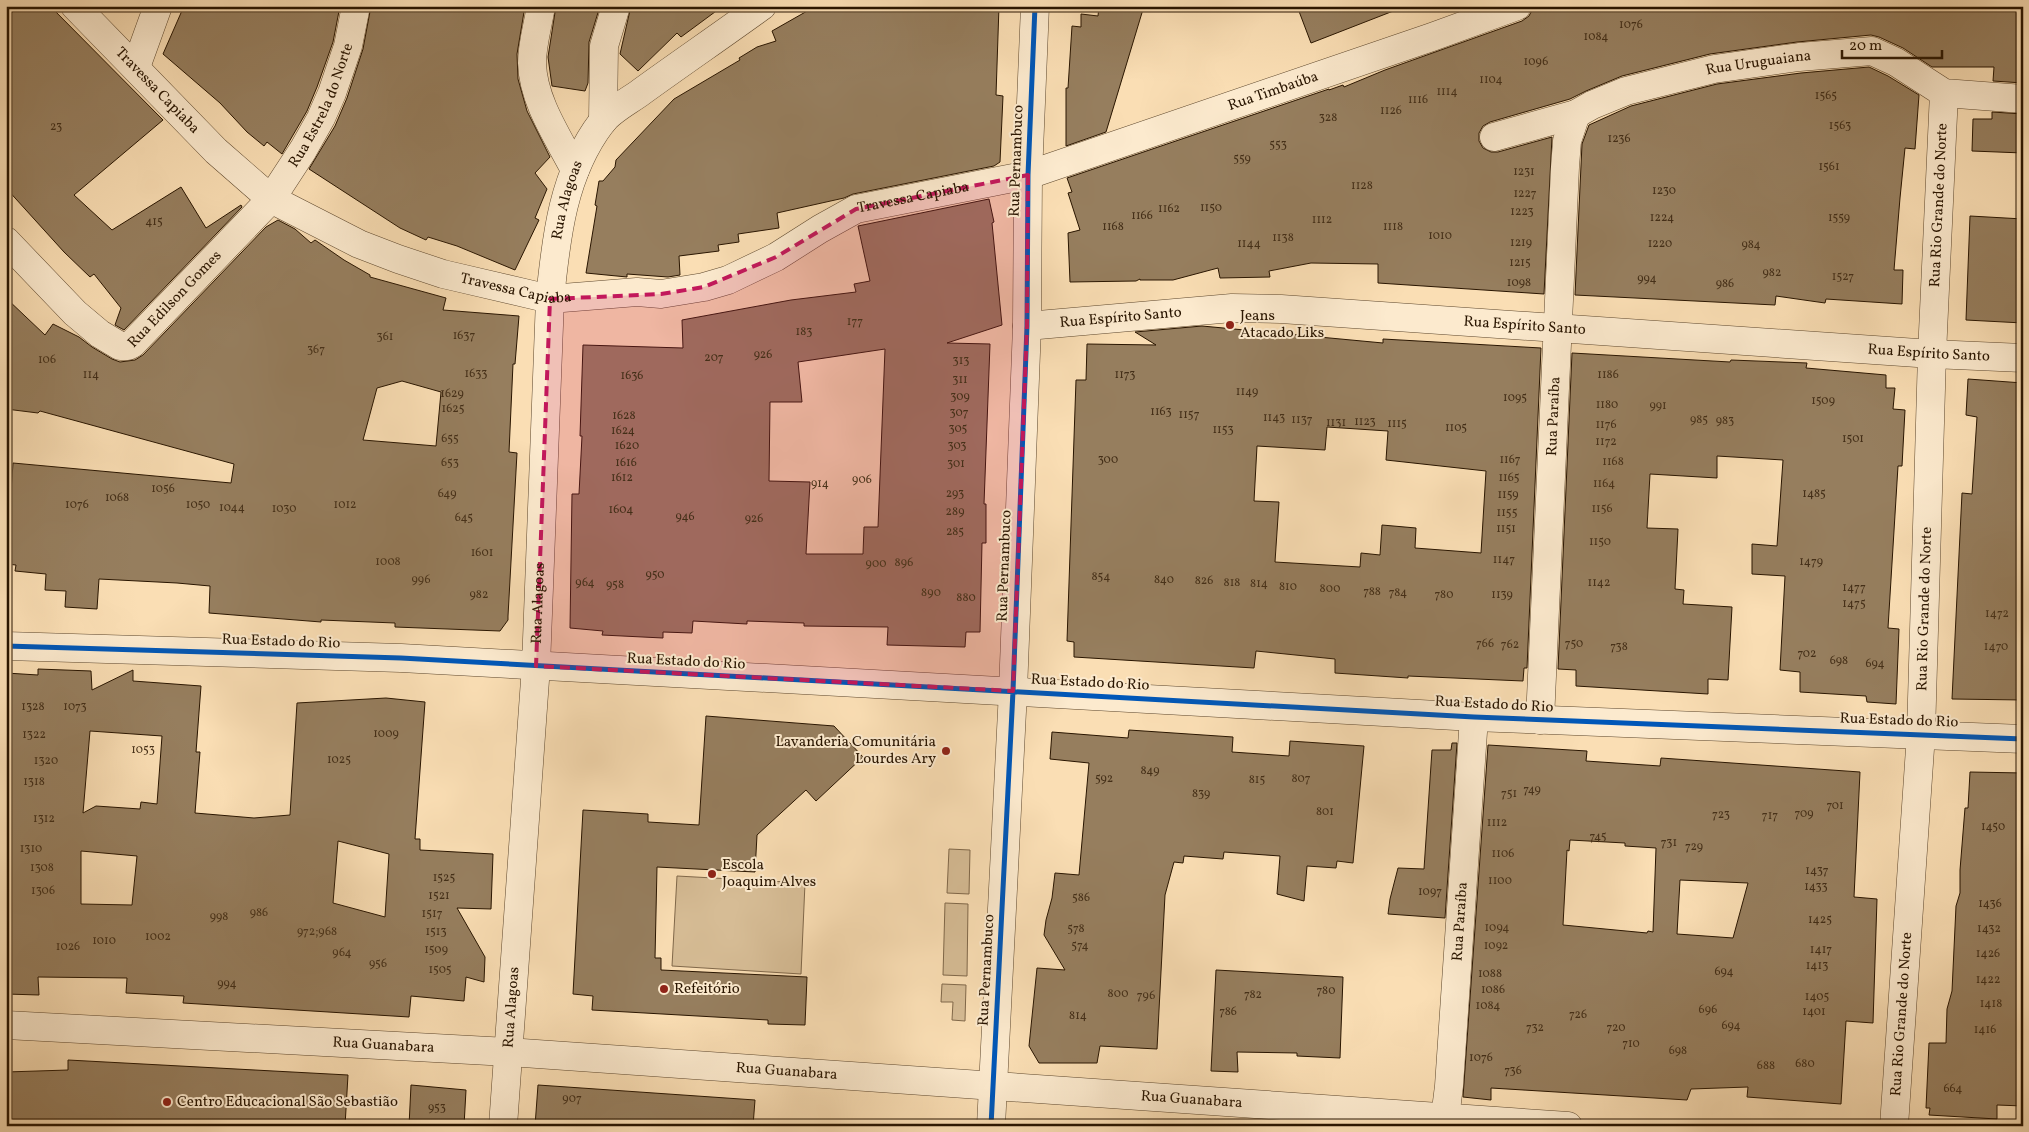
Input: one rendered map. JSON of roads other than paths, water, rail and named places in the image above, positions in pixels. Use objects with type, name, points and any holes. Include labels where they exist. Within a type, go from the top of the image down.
[{"type":"street","name":"Travessa Capiaba","points":[[76,6],[216,151],[271,199],[359,244],[398,260],[443,274],[550,299],[637,292],[661,294],[704,288],[728,280],[776,257],[856,209],[1028,175]]},
{"type":"street","points":[[136,67],[158,6]]},
{"type":"street","name":"Rua Estrela do Norte","points":[[271,199],[303,150],[328,102],[348,46],[356,6]]},
{"type":"street","points":[[541,6],[532,63],[537,91],[548,119],[574,170]]},
{"type":"street","points":[[603,121],[604,46],[616,6]]},
{"type":"street","name":"Rua Alagoas","points":[[503,1126],[536,666],[550,299],[554,251],[561,213],[574,170],[603,121],[762,6]]},
{"type":"street","name":"Rua Pernambuco","points":[[991,1126],[1014,691],[1027,326],[1028,175],[1035,6]]},
{"type":"street","name":"Rua Timbaúba","points":[[1028,175],[1517,6]]},
{"type":"street","name":"Rua Uruguaiana","points":[[1494,137],[1576,114],[1626,91],[1714,69],[1799,57],[1872,51],[1896,62],[1944,93],[2023,99]]},
{"type":"street","name":"Rua Rio Grande do Norte","points":[[1894,1126],[1921,734],[1932,354],[1944,93]]},
{"type":"street","name":"Rua Paraíba","points":[[1540,720],[1567,141],[1576,114]]},
{"type":"street","name":"Rua Edilson Gomes","points":[[6,241],[75,313],[111,342],[120,346],[128,346],[271,199]]},
{"type":"street","name":"Rua Espírito Santo","points":[[1027,326],[1232,308],[1281,309],[1932,354],[2023,358]]},
{"type":"street","name":"Rua Estado do Rio","points":[[6,646],[401,658],[1474,717],[2023,739]]},
{"type":"street","name":"Rua Paraíba","points":[[1444,1121],[1449,1076],[1474,717]]},
{"type":"street","name":"Rua Guanabara","points":[[6,1025],[508,1052],[994,1085],[1444,1121],[1568,1126]]},
{"type":"place","name":"Jeans Atacado Liks","points":[[1230,325]]},
{"type":"place","name":"Lavanderia Comunitária Lourdes Ary","points":[[946,751]]},
{"type":"place","name":"Escola Joaquim Alves","points":[[712,874]]},
{"type":"place","name":"Refeitório","points":[[664,989]]},
{"type":"place","name":"Centro Educacional São Sebastião","points":[[167,1102]]}]
